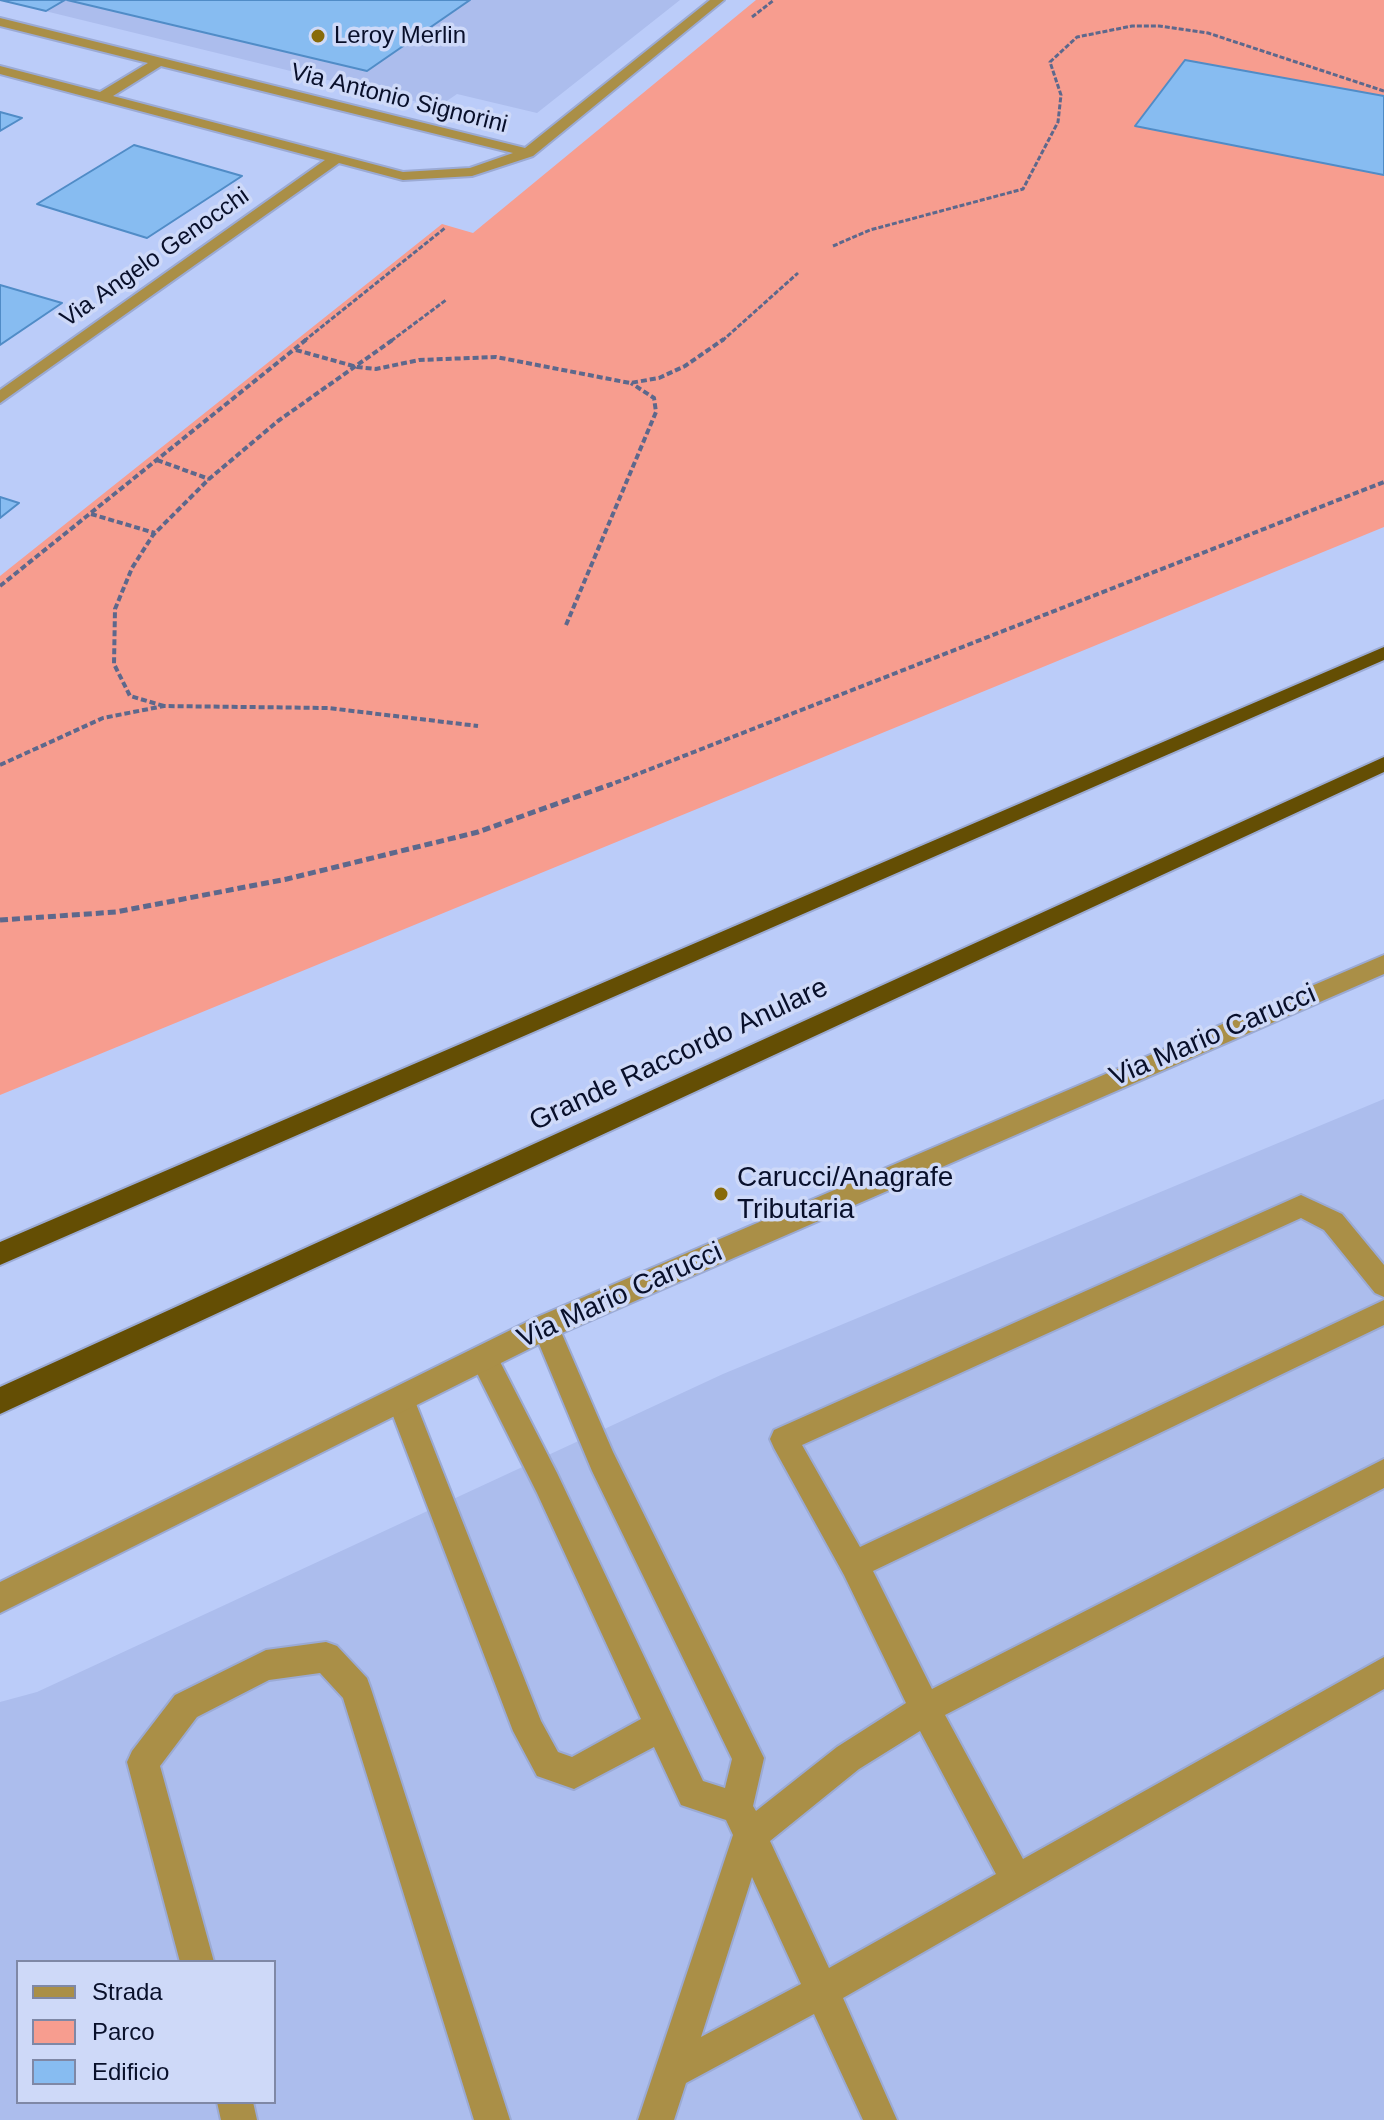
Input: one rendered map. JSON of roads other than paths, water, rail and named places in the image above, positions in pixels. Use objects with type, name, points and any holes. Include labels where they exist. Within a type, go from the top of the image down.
[{"type":"highway","points":[[0,1254],[1384,653]]},
{"type":"highway","name":"Grande Raccordo Anulare","points":[[0,1401],[1384,764]]},
{"type":"street","points":[[528,153],[718,0]]},
{"type":"street","name":"Via Antonio Signorini","points":[[0,22],[528,153]]},
{"type":"street","points":[[101,97],[158,62]]},
{"type":"street","name":"Via Antonio Signorini","points":[[0,70],[403,176],[472,172],[528,153]]},
{"type":"street","name":"Via Angelo Genocchi","points":[[0,398],[337,158]]},
{"type":"street","name":"Via Mario Carucci","points":[[0,1598],[545,1327],[1384,964]]},
{"type":"street","points":[[1016,1879],[925,1709],[854,1565],[784,1439],[1301,1206],[1333,1222],[1384,1285]]},
{"type":"street","points":[[854,1565],[1384,1312]]},
{"type":"street","points":[[545,1327],[602,1461],[748,1758],[743,1822],[658,2119]]},
{"type":"street","points":[[484,1359],[547,1483],[692,1794],[743,1822],[880,2118]]},
{"type":"street","points":[[401,1400],[529,1731],[548,1765],[574,1773],[660,1726]]},
{"type":"street","points":[[743,1822],[925,1709],[1384,1473]]},
{"type":"street","points":[[196,1960],[143,1762],[186,1706],[266,1665],[326,1657],[356,1689],[492,2120]]},
{"type":"street","points":[[673,2071],[820,1992],[1384,1672]]},
{"type":"place","name":"Leroy Merlin","points":[[318,36]]},
{"type":"place","name":"Carucci/Anagrafe Tributaria","points":[[721,1194]]}]
